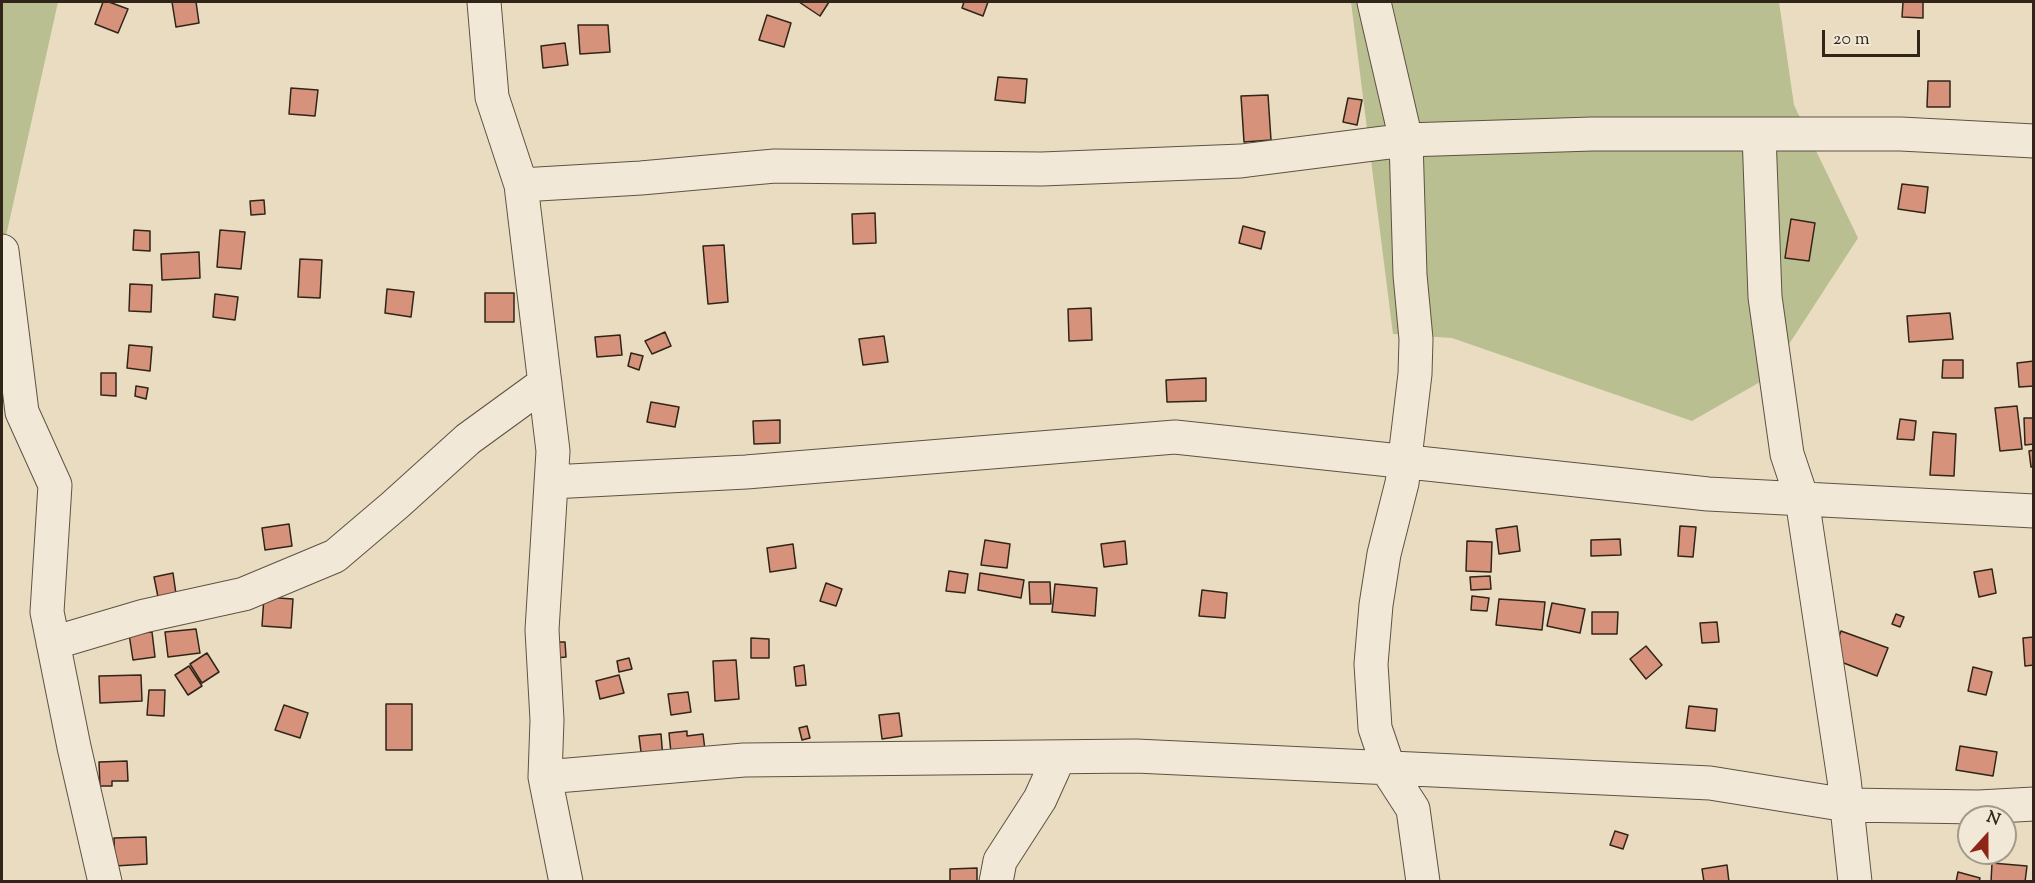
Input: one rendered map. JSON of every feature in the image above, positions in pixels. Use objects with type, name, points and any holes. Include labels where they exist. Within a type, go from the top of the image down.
[{"type":"street","points":[[484,2],[492,97],[521,185],[553,452],[542,630],[547,720],[545,777],[567,882]]},
{"type":"street","points":[[1374,2],[1406,140],[1410,274],[1416,339],[1415,374],[1404,462],[1384,554],[1376,605],[1371,664],[1375,728],[1391,775],[1413,809],[1423,882]]},
{"type":"street","points":[[521,185],[641,178],[775,166],[1042,169],[1229,161],[1406,140],[1592,134],[1901,134],[2034,141]]},
{"type":"street","points":[[1760,134],[1765,297],[1787,454],[1802,499],[1847,805],[1855,882]]},
{"type":"street","points":[[2,251],[22,412],[55,485],[47,612],[74,747],[105,882]]},
{"type":"street","points":[[53,643],[144,616],[244,594],[335,556],[468,439],[545,383]]},
{"type":"street","points":[[551,482],[746,472],[1175,437],[1708,494],[2034,511]]},
{"type":"street","points":[[545,777],[744,760],[1136,756],[1710,783],[1847,805],[1979,807],[2034,804]]},
{"type":"street","points":[[996,882],[1000,861],[1040,799],[1059,757]]},
{"type":"green space","points":[[2,2],[58,2],[2,254]]},
{"type":"green space","points":[[1351,2],[1779,2],[1794,105],[1858,238],[1767,378],[1692,421],[1452,338],[1393,334]]},
{"type":"building","points":[[103,2],[128,9],[118,33],[95,24]]},
{"type":"building","points":[[172,2],[196,2],[199,23],[176,27]]},
{"type":"building","points":[[799,2],[829,2],[820,16]]},
{"type":"building","points":[[964,2],[988,2],[983,16],[962,8]]},
{"type":"building","points":[[1903,2],[1923,2],[1923,18],[1902,17]]},
{"type":"building","points":[[767,15],[791,23],[784,47],[759,40]]},
{"type":"building","points":[[578,25],[608,25],[610,52],[580,54]]},
{"type":"building","points":[[565,43],[568,65],[543,68],[541,46]]},
{"type":"building","points":[[998,77],[1027,79],[1025,103],[995,100]]},
{"type":"building","points":[[1928,81],[1950,81],[1950,107],[1927,107]]},
{"type":"building","points":[[291,88],[318,90],[315,116],[289,114]]},
{"type":"building","points":[[1268,95],[1271,140],[1244,142],[1241,96]]},
{"type":"building","points":[[1348,98],[1362,100],[1357,125],[1343,122]]},
{"type":"building","points":[[1902,184],[1928,187],[1925,213],[1898,209]]},
{"type":"building","points":[[264,200],[265,214],[251,215],[250,201]]},
{"type":"building","points":[[875,213],[876,243],[853,244],[852,214]]},
{"type":"building","points":[[1791,219],[1815,223],[1809,261],[1785,258]]},
{"type":"building","points":[[1243,226],[1265,232],[1261,249],[1239,243]]},
{"type":"building","points":[[134,230],[150,231],[150,251],[133,250]]},
{"type":"building","points":[[220,230],[245,232],[241,269],[217,267]]},
{"type":"building","points":[[724,245],[728,302],[708,304],[703,246]]},
{"type":"building","points":[[199,252],[200,278],[162,280],[161,254]]},
{"type":"building","points":[[300,259],[322,260],[320,298],[298,297]]},
{"type":"building","points":[[130,284],[152,285],[151,312],[129,311]]},
{"type":"building","points":[[387,289],[414,292],[411,317],[385,313]]},
{"type":"building","points":[[485,293],[514,293],[514,322],[485,322]]},
{"type":"building","points":[[215,294],[238,297],[235,320],[213,317]]},
{"type":"building","points":[[1091,308],[1092,340],[1069,341],[1068,309]]},
{"type":"building","points":[[1950,313],[1953,339],[1909,342],[1907,316]]},
{"type":"building","points":[[665,332],[671,346],[652,354],[645,341]]},
{"type":"building","points":[[620,335],[622,355],[597,357],[595,337]]},
{"type":"building","points":[[884,336],[888,362],[863,365],[859,339]]},
{"type":"building","points":[[129,345],[152,347],[150,371],[127,368]]},
{"type":"building","points":[[631,353],[643,356],[639,370],[628,366]]},
{"type":"building","points":[[1943,360],[1963,360],[1963,378],[1942,378]]},
{"type":"building","points":[[2034,361],[2034,386],[2019,387],[2017,363]]},
{"type":"building","points":[[101,373],[116,373],[116,396],[101,395]]},
{"type":"building","points":[[1206,378],[1206,401],[1167,402],[1166,380]]},
{"type":"building","points":[[136,386],[148,388],[146,399],[135,396]]},
{"type":"building","points":[[651,402],[679,407],[675,427],[647,422]]},
{"type":"building","points":[[2017,406],[2022,449],[2000,451],[1995,408]]},
{"type":"building","points":[[2024,418],[2034,418],[2034,444],[2025,445]]},
{"type":"building","points":[[1900,419],[1916,421],[1914,440],[1897,439]]},
{"type":"building","points":[[780,420],[780,443],[754,444],[753,421]]},
{"type":"building","points":[[1933,432],[1956,434],[1954,476],[1930,475]]},
{"type":"building","points":[[2034,450],[2034,466],[2031,467],[2029,451]]},
{"type":"building","points":[[289,524],[292,546],[265,550],[262,528]]},
{"type":"building","points":[[1517,526],[1520,551],[1499,554],[1496,529]]},
{"type":"building","points":[[1680,526],[1696,527],[1693,557],[1678,556]]},
{"type":"building","points":[[1620,539],[1621,555],[1591,556],[1591,540]]},
{"type":"building","points":[[985,540],[1010,544],[1007,568],[981,565]]},
{"type":"building","points":[[1125,541],[1127,564],[1104,567],[1101,544]]},
{"type":"building","points":[[1467,541],[1492,542],[1491,572],[1466,571]]},
{"type":"building","points":[[793,544],[796,568],[770,572],[767,548]]},
{"type":"building","points":[[1992,569],[1996,593],[1979,597],[1974,572]]},
{"type":"building","points":[[949,571],[968,574],[965,593],[946,591]]},
{"type":"building","points":[[173,573],[176,594],[158,597],[154,577]]},
{"type":"building","points":[[980,573],[1024,580],[1021,598],[978,590]]},
{"type":"building","points":[[1490,576],[1491,589],[1471,590],[1470,577]]},
{"type":"building","points":[[1029,582],[1050,582],[1051,604],[1030,604]]},
{"type":"building","points":[[826,583],[842,589],[836,606],[820,601]]},
{"type":"building","points":[[1055,584],[1097,588],[1095,616],[1052,612]]},
{"type":"building","points":[[1202,590],[1227,593],[1225,618],[1199,616]]},
{"type":"building","points":[[1472,596],[1489,598],[1487,611],[1471,610]]},
{"type":"building","points":[[264,597],[293,599],[291,628],[262,626]]},
{"type":"building","points":[[1499,599],[1545,602],[1542,630],[1496,625]]},
{"type":"building","points":[[1552,603],[1585,609],[1580,633],[1547,626]]},
{"type":"building","points":[[1592,612],[1618,612],[1617,634],[1592,634]]},
{"type":"building","points":[[1896,614],[1904,617],[1900,627],[1892,624]]},
{"type":"building","points":[[1717,622],[1719,642],[1702,643],[1700,623]]},
{"type":"building","points":[[196,629],[200,653],[168,657],[165,632]]},
{"type":"building","points":[[1841,631],[1888,648],[1877,676],[1831,658]]},
{"type":"building","points":[[152,632],[155,657],[133,660],[129,634]]},
{"type":"building","points":[[2034,637],[2034,665],[2025,666],[2023,638]]},
{"type":"building","points":[[751,638],[769,639],[769,658],[751,658]]},
{"type":"building","points":[[555,642],[565,642],[566,657],[556,658]]},
{"type":"building","points":[[1646,646],[1662,665],[1646,679],[1630,659]]},
{"type":"building","points":[[207,653],[219,672],[202,683],[190,664]]},
{"type":"building","points":[[629,658],[632,669],[619,672],[617,661]]},
{"type":"building","points":[[736,660],[739,699],[715,701],[713,661]]},
{"type":"building","points":[[804,665],[806,685],[796,686],[794,667]]},
{"type":"building","points":[[189,666],[202,686],[188,695],[175,675]]},
{"type":"building","points":[[1973,667],[1992,672],[1986,695],[1968,691]]},
{"type":"building","points":[[141,675],[142,701],[100,703],[99,676]]},
{"type":"building","points":[[619,675],[624,693],[600,699],[596,681]]},
{"type":"building","points":[[149,690],[165,690],[164,716],[147,715]]},
{"type":"building","points":[[688,692],[691,712],[671,715],[668,694]]},
{"type":"building","points":[[386,704],[412,704],[412,750],[386,750]]},
{"type":"building","points":[[284,705],[308,713],[300,738],[275,730]]},
{"type":"building","points":[[1689,706],[1717,709],[1715,731],[1686,728]]},
{"type":"building","points":[[899,713],[902,736],[882,739],[879,715]]},
{"type":"building","points":[[807,726],[810,738],[802,740],[799,728]]},
{"type":"building","points":[[687,731],[687,736],[703,734],[705,750],[671,753],[669,733]]},
{"type":"building","points":[[661,734],[663,759],[642,760],[639,736]]},
{"type":"building","points":[[1960,746],[1997,752],[1993,776],[1956,770]]},
{"type":"building","points":[[127,761],[128,781],[112,781],[112,786],[100,786],[99,762]]},
{"type":"building","points":[[1615,831],[1628,835],[1623,849],[1610,845]]},
{"type":"building","points":[[146,837],[147,864],[115,866],[114,838]]},
{"type":"building","points":[[1727,865],[1729,882],[1704,882],[1702,869]]},
{"type":"building","points":[[1992,865],[2027,866],[2025,882],[1991,882]]},
{"type":"building","points":[[977,868],[977,882],[950,882],[950,869]]},
{"type":"building","points":[[1958,872],[1980,878],[1979,882],[1956,882]]}]
